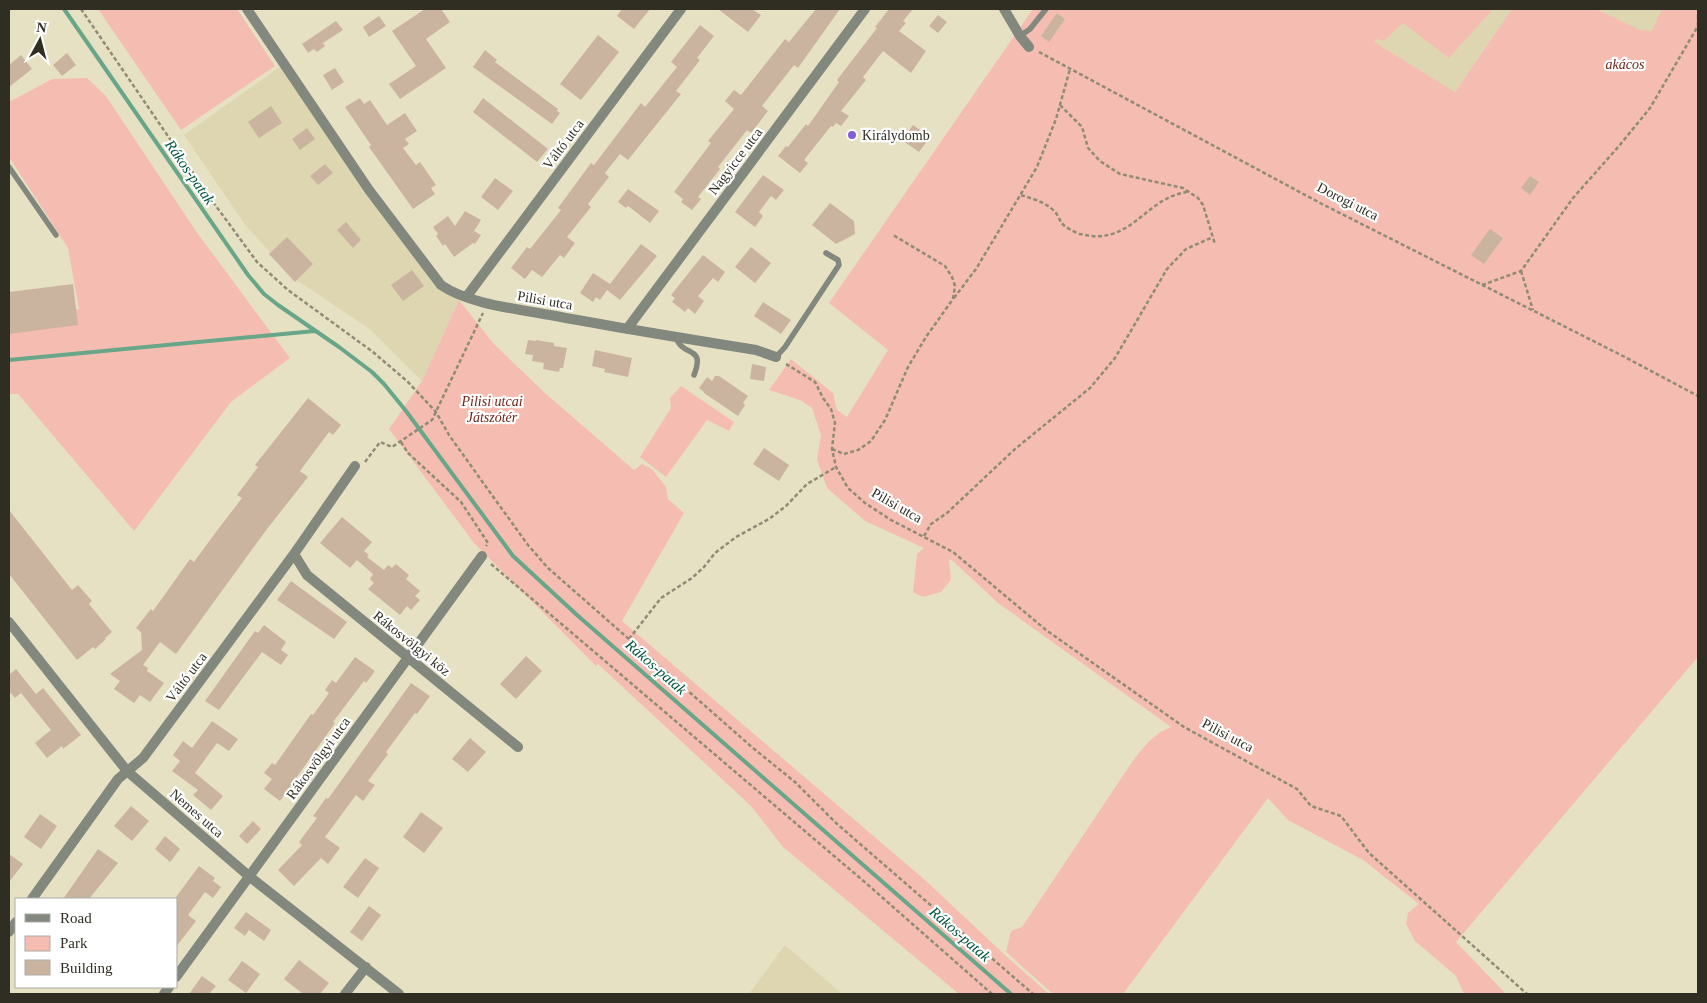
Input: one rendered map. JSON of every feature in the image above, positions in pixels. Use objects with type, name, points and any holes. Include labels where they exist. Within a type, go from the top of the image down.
[{"type":"street","name":"Pilisi utca","points":[[247,9],[369,190],[441,285],[450,291],[488,304],[628,330],[756,350],[776,357]]},
{"type":"street","name":"Váltó utca","points":[[467,296],[681,9]]},
{"type":"street","name":"Nagyicce utca","points":[[628,330],[865,9]]},
{"type":"street","points":[[1004,9],[1029,47]]},
{"type":"street","name":"Váltó utca","points":[[33,898],[118,779],[143,758],[294,554],[355,466]]},
{"type":"street","name":"Rákosvölgyi köz","points":[[294,554],[308,575],[518,747]]},
{"type":"street","name":"Rákosvölgyi utca","points":[[178,974],[482,556]]},
{"type":"street","name":"Nemes utca","points":[[9,622],[127,771],[250,877],[399,994]]},
{"type":"street","points":[[345,994],[366,967]]},
{"type":"lane","points":[[1020,36],[1030,30],[1046,9]]},
{"type":"lane","points":[[9,167],[56,235]]},
{"type":"lane","points":[[776,357],[785,347],[839,265],[838,260],[826,253]]},
{"type":"lane","points":[[676,337],[678,343],[696,356],[698,364],[694,375]]},
{"type":"path","points":[[81,9],[256,262],[288,290],[373,352],[408,382],[436,412],[449,435],[528,545],[548,568],[753,748],[795,782],[836,823],[1033,994]]},
{"type":"path","points":[[1482,285],[1521,271],[1573,198],[1650,108],[1698,26],[1698,13]]},
{"type":"path","name":"Dorogi utca","points":[[1029,47],[1322,204],[1533,310],[1698,396]]},
{"type":"path","points":[[832,450],[844,454],[858,450],[871,441],[885,420],[908,366],[926,337],[976,269],[1037,167],[1060,105],[1070,69]]},
{"type":"path","points":[[1060,105],[1082,127],[1088,148],[1100,161],[1120,174],[1183,188],[1198,198],[1203,206],[1215,244]]},
{"type":"path","points":[[1021,195],[1041,202],[1056,212],[1062,225],[1078,233],[1108,236],[1124,230],[1149,210],[1178,193],[1188,192]]},
{"type":"path","points":[[893,235],[945,266],[952,277],[954,286],[953,299]]},
{"type":"path","points":[[924,536],[931,524],[948,513],[1015,449],[1090,388],[1115,358],[1167,269],[1186,249],[1213,236]]},
{"type":"path","points":[[1521,271],[1533,310]]},
{"type":"path","points":[[355,466],[360,468],[380,442],[392,447],[432,420],[488,304]]},
{"type":"path","name":"Pilisi utca","points":[[776,357],[815,382],[833,415],[832,450],[836,467],[848,488],[865,503],[953,552],[1046,630],[1184,727],[1297,789],[1312,806],[1341,816],[1370,853],[1527,994]]},
{"type":"path","points":[[401,442],[408,453],[461,502],[488,543],[482,556],[867,884],[992,994]]},
{"type":"path","points":[[629,639],[662,598],[692,578],[715,553],[736,537],[770,519],[786,506],[807,484],[836,467]]},
{"type":"shaded area","points":[[1397,9],[1512,9],[1455,92],[1374,43]]},
{"type":"shaded area","points":[[1597,9],[1698,9],[1698,61]]},
{"type":"shaded area","points":[[281,66],[365,194],[439,289],[459,300],[422,381],[371,330],[295,279],[246,226],[184,135]]},
{"type":"shaded area","points":[[785,945],[842,994],[749,994]]},
{"type":"green space","points":[[98,9],[237,9],[275,66],[181,130]]},
{"type":"green space","name":"akácos","points":[[1033,9],[1493,9],[1449,58],[1403,23],[1384,41],[1377,39],[1374,42],[1455,92],[1512,9],[1597,9],[1639,30],[1652,31],[1662,9],[1698,9],[1698,657],[1456,942],[1506,994],[1464,994],[1456,976],[1415,941],[1406,924],[1408,913],[1419,904],[1363,860],[1288,820],[1268,798],[1123,994],[1053,994],[1006,952],[1011,931],[1022,927],[1142,749],[1158,734],[1171,727],[998,603],[953,561],[949,559],[951,580],[941,592],[923,597],[913,592],[917,554],[924,548],[865,521],[827,488],[817,459],[821,435],[812,408],[800,400],[769,390],[791,359],[833,393],[837,410],[847,417],[888,350],[829,303]]},
{"type":"green space","points":[[87,78],[106,96],[198,234],[290,358],[231,402],[134,531],[18,394],[9,394],[9,318],[79,309],[68,248],[9,157],[9,102],[52,79]]},
{"type":"green space","name":"Pilisi utcai Játszótér","points":[[459,300],[494,344],[545,393],[634,470],[642,464],[652,469],[666,487],[668,499],[684,513],[622,621],[925,880],[1049,994],[959,994],[783,847],[751,806],[598,664],[596,666],[474,543],[389,429],[422,381]]},
{"type":"green space","points":[[681,386],[734,422],[729,431],[707,420],[666,477],[640,457],[671,408],[670,398]]},
{"type":"building","points":[[425,9],[441,9],[450,22],[426,39],[446,68],[400,99],[389,84],[416,66],[392,31]]},
{"type":"building","points":[[622,9],[650,9],[634,29],[617,16]]},
{"type":"building","points":[[718,9],[752,9],[761,15],[748,32]]},
{"type":"building","points":[[816,9],[840,9],[798,68],[794,65],[762,106],[768,111],[751,133],[747,130],[718,167],[720,169],[698,197],[701,199],[692,210],[681,202],[683,199],[674,192],[711,143],[708,141],[734,109],[725,101],[734,90],[741,95],[785,39],[789,42]]},
{"type":"building","points":[[889,9],[913,9],[903,21],[906,23],[899,31],[926,51],[911,73],[883,51],[863,77],[866,80],[841,111],[849,116],[841,126],[836,123],[833,127],[831,126],[804,160],[808,163],[800,173],[778,156],[786,146],[788,147],[806,124],[808,126],[839,82],[837,80],[877,28],[875,27]]},
{"type":"building","points":[[1057,13],[1065,19],[1049,42],[1041,36]]},
{"type":"building","points":[[938,15],[947,22],[938,33],[929,26]]},
{"type":"building","points":[[379,16],[386,26],[369,37],[363,27]]},
{"type":"building","points":[[336,21],[343,30],[323,43],[325,46],[317,52],[314,49],[308,53],[302,44]]},
{"type":"building","points":[[700,25],[714,36],[697,58],[700,60],[676,91],[681,94],[628,160],[620,154],[605,173],[609,177],[588,204],[591,207],[567,237],[575,243],[564,258],[560,255],[542,277],[532,270],[525,279],[511,268],[527,247],[530,249],[561,210],[558,208],[591,163],[594,165],[641,103],[645,107],[677,67],[671,62]]},
{"type":"building","points":[[598,35],[619,52],[581,100],[560,84]]},
{"type":"building","points":[[485,50],[497,60],[495,62],[558,109],[557,111],[560,113],[552,124],[473,67]]},
{"type":"building","points":[[67,53],[76,65],[62,76],[53,65]]},
{"type":"building","points":[[21,55],[32,69],[9,87],[9,65]]},
{"type":"building","points":[[335,68],[344,82],[332,90],[323,75]]},
{"type":"building","points":[[360,98],[364,104],[370,100],[387,125],[405,113],[417,131],[405,139],[409,144],[403,148],[416,165],[420,162],[436,185],[431,188],[435,194],[413,209],[369,147],[371,145],[345,107]]},
{"type":"building","points":[[483,98],[548,149],[537,162],[473,112]]},
{"type":"building","points":[[271,106],[282,123],[259,138],[248,122]]},
{"type":"building","points":[[913,125],[930,137],[919,152],[902,140]]},
{"type":"building","points":[[307,128],[315,139],[300,150],[292,139]]},
{"type":"building","points":[[325,164],[333,173],[318,185],[310,176]]},
{"type":"building","points":[[763,175],[784,190],[776,200],[771,196],[759,212],[763,216],[755,227],[735,212]]},
{"type":"building","points":[[1530,176],[1539,182],[1530,195],[1521,188]]},
{"type":"building","points":[[495,178],[513,191],[498,210],[481,197]]},
{"type":"building","points":[[628,189],[659,211],[650,223],[628,206],[626,208],[618,202]]},
{"type":"building","points":[[830,203],[854,221],[855,234],[836,244],[812,225]]},
{"type":"building","points":[[465,211],[481,220],[474,231],[481,235],[475,244],[473,243],[454,257],[445,244],[443,246],[436,236],[438,234],[433,227],[448,216],[455,226]]},
{"type":"building","points":[[346,222],[361,240],[353,248],[337,230]]},
{"type":"building","points":[[1490,229],[1503,238],[1484,264],[1471,255]]},
{"type":"building","points":[[287,237],[313,264],[295,282],[269,254]]},
{"type":"building","points":[[641,244],[657,256],[620,300],[607,290],[600,300],[596,297],[593,302],[580,293],[593,273],[610,284]]},
{"type":"building","points":[[751,247],[771,263],[755,283],[735,267]]},
{"type":"building","points":[[703,255],[725,272],[718,282],[713,278],[698,296],[704,301],[695,314],[688,308],[685,312],[672,302],[675,298],[671,295]]},
{"type":"building","points":[[412,270],[424,286],[403,301],[391,285]]},
{"type":"building","points":[[73,284],[78,325],[9,334],[9,292]]},
{"type":"building","points":[[763,302],[791,320],[781,334],[754,316]]},
{"type":"building","points":[[528,340],[554,343],[554,346],[567,348],[563,368],[560,368],[559,372],[543,369],[544,363],[532,361],[533,355],[525,354]]},
{"type":"building","points":[[595,350],[632,358],[628,377],[604,372],[605,369],[592,366]]},
{"type":"building","points":[[752,364],[766,367],[764,381],[750,379]]},
{"type":"building","points":[[715,376],[719,376],[748,396],[738,416],[699,388],[707,377],[712,381]]},
{"type":"building","points":[[308,398],[341,425],[333,435],[329,432],[300,471],[308,477],[267,529],[176,654],[160,642],[143,665],[148,668],[147,671],[164,683],[150,702],[140,695],[134,703],[114,689],[120,681],[110,674],[142,650],[141,632],[136,628],[151,609],[153,611],[190,559],[194,562],[242,498],[237,495],[258,467],[255,465]]},
{"type":"building","points":[[764,448],[789,465],[779,481],[753,464]]},
{"type":"building","points":[[9,510],[72,590],[78,585],[92,601],[89,604],[112,632],[95,649],[93,647],[77,660],[9,574]]},
{"type":"building","points":[[342,517],[372,542],[364,551],[369,555],[367,557],[384,570],[388,565],[392,568],[396,564],[409,575],[406,579],[420,591],[415,596],[420,600],[411,610],[407,606],[400,615],[368,589],[374,583],[370,579],[373,574],[357,560],[350,568],[320,543]]},
{"type":"building","points":[[291,581],[347,622],[334,639],[277,600]]},
{"type":"building","points":[[264,625],[286,642],[281,650],[288,655],[281,665],[262,652],[219,710],[205,701],[255,631],[258,633]]},
{"type":"building","points":[[526,656],[542,671],[516,699],[500,684]]},
{"type":"building","points":[[355,657],[375,671],[366,683],[364,681],[333,722],[335,723],[280,801],[264,789],[272,779],[264,773],[272,763],[275,765],[311,714],[313,715],[329,693],[325,690],[332,680],[336,683]]},
{"type":"building","points":[[16,669],[36,694],[43,688],[81,735],[63,749],[62,746],[47,758],[35,743],[51,730],[21,693],[15,698],[9,691],[9,675]]},
{"type":"building","points":[[411,683],[430,696],[386,752],[388,754],[368,781],[375,785],[363,801],[356,795],[325,837],[340,848],[328,864],[321,858],[294,886],[278,870],[302,845],[299,842],[317,818],[313,816],[326,798],[328,799]]},
{"type":"building","points":[[212,721],[238,739],[229,751],[217,743],[195,773],[223,796],[211,810],[193,795],[198,790],[172,771],[180,761],[173,755],[183,741],[192,748]]},
{"type":"building","points":[[470,738],[486,752],[468,772],[452,759]]},
{"type":"building","points":[[131,806],[149,821],[132,841],[114,826]]},
{"type":"building","points":[[421,812],[443,828],[424,853],[403,837]]},
{"type":"building","points":[[40,814],[57,826],[41,849],[24,837]]},
{"type":"building","points":[[253,821],[261,829],[247,844],[239,836]]},
{"type":"building","points":[[165,836],[180,849],[170,862],[155,849]]},
{"type":"building","points":[[98,849],[118,863],[90,898],[64,898]]},
{"type":"building","points":[[9,854],[23,864],[9,882]]},
{"type":"building","points":[[365,858],[379,868],[358,898],[343,887]]},
{"type":"building","points":[[199,866],[215,878],[213,881],[221,887],[213,898],[205,892],[188,915],[196,921],[178,944],[178,898],[176,897]]},
{"type":"building","points":[[369,906],[381,915],[362,941],[350,932]]},
{"type":"building","points":[[246,912],[271,930],[264,941],[249,930],[245,936],[234,928]]},
{"type":"building","points":[[299,960],[329,983],[320,994],[303,994],[284,979]]},
{"type":"building","points":[[242,961],[260,974],[246,993],[228,980]]},
{"type":"building","points":[[202,976],[216,986],[209,994],[189,994]]},
{"type":"waterway","name":"Rákos-patak","points":[[64,9],[248,275],[264,294],[339,347],[372,372],[384,384],[513,556],[577,615],[1011,994]]},
{"type":"waterway","name":"Rákos-patak","points":[[9,360],[315,331]]},
{"type":"place","name":"Királydomb","points":[[852,135]]}]
